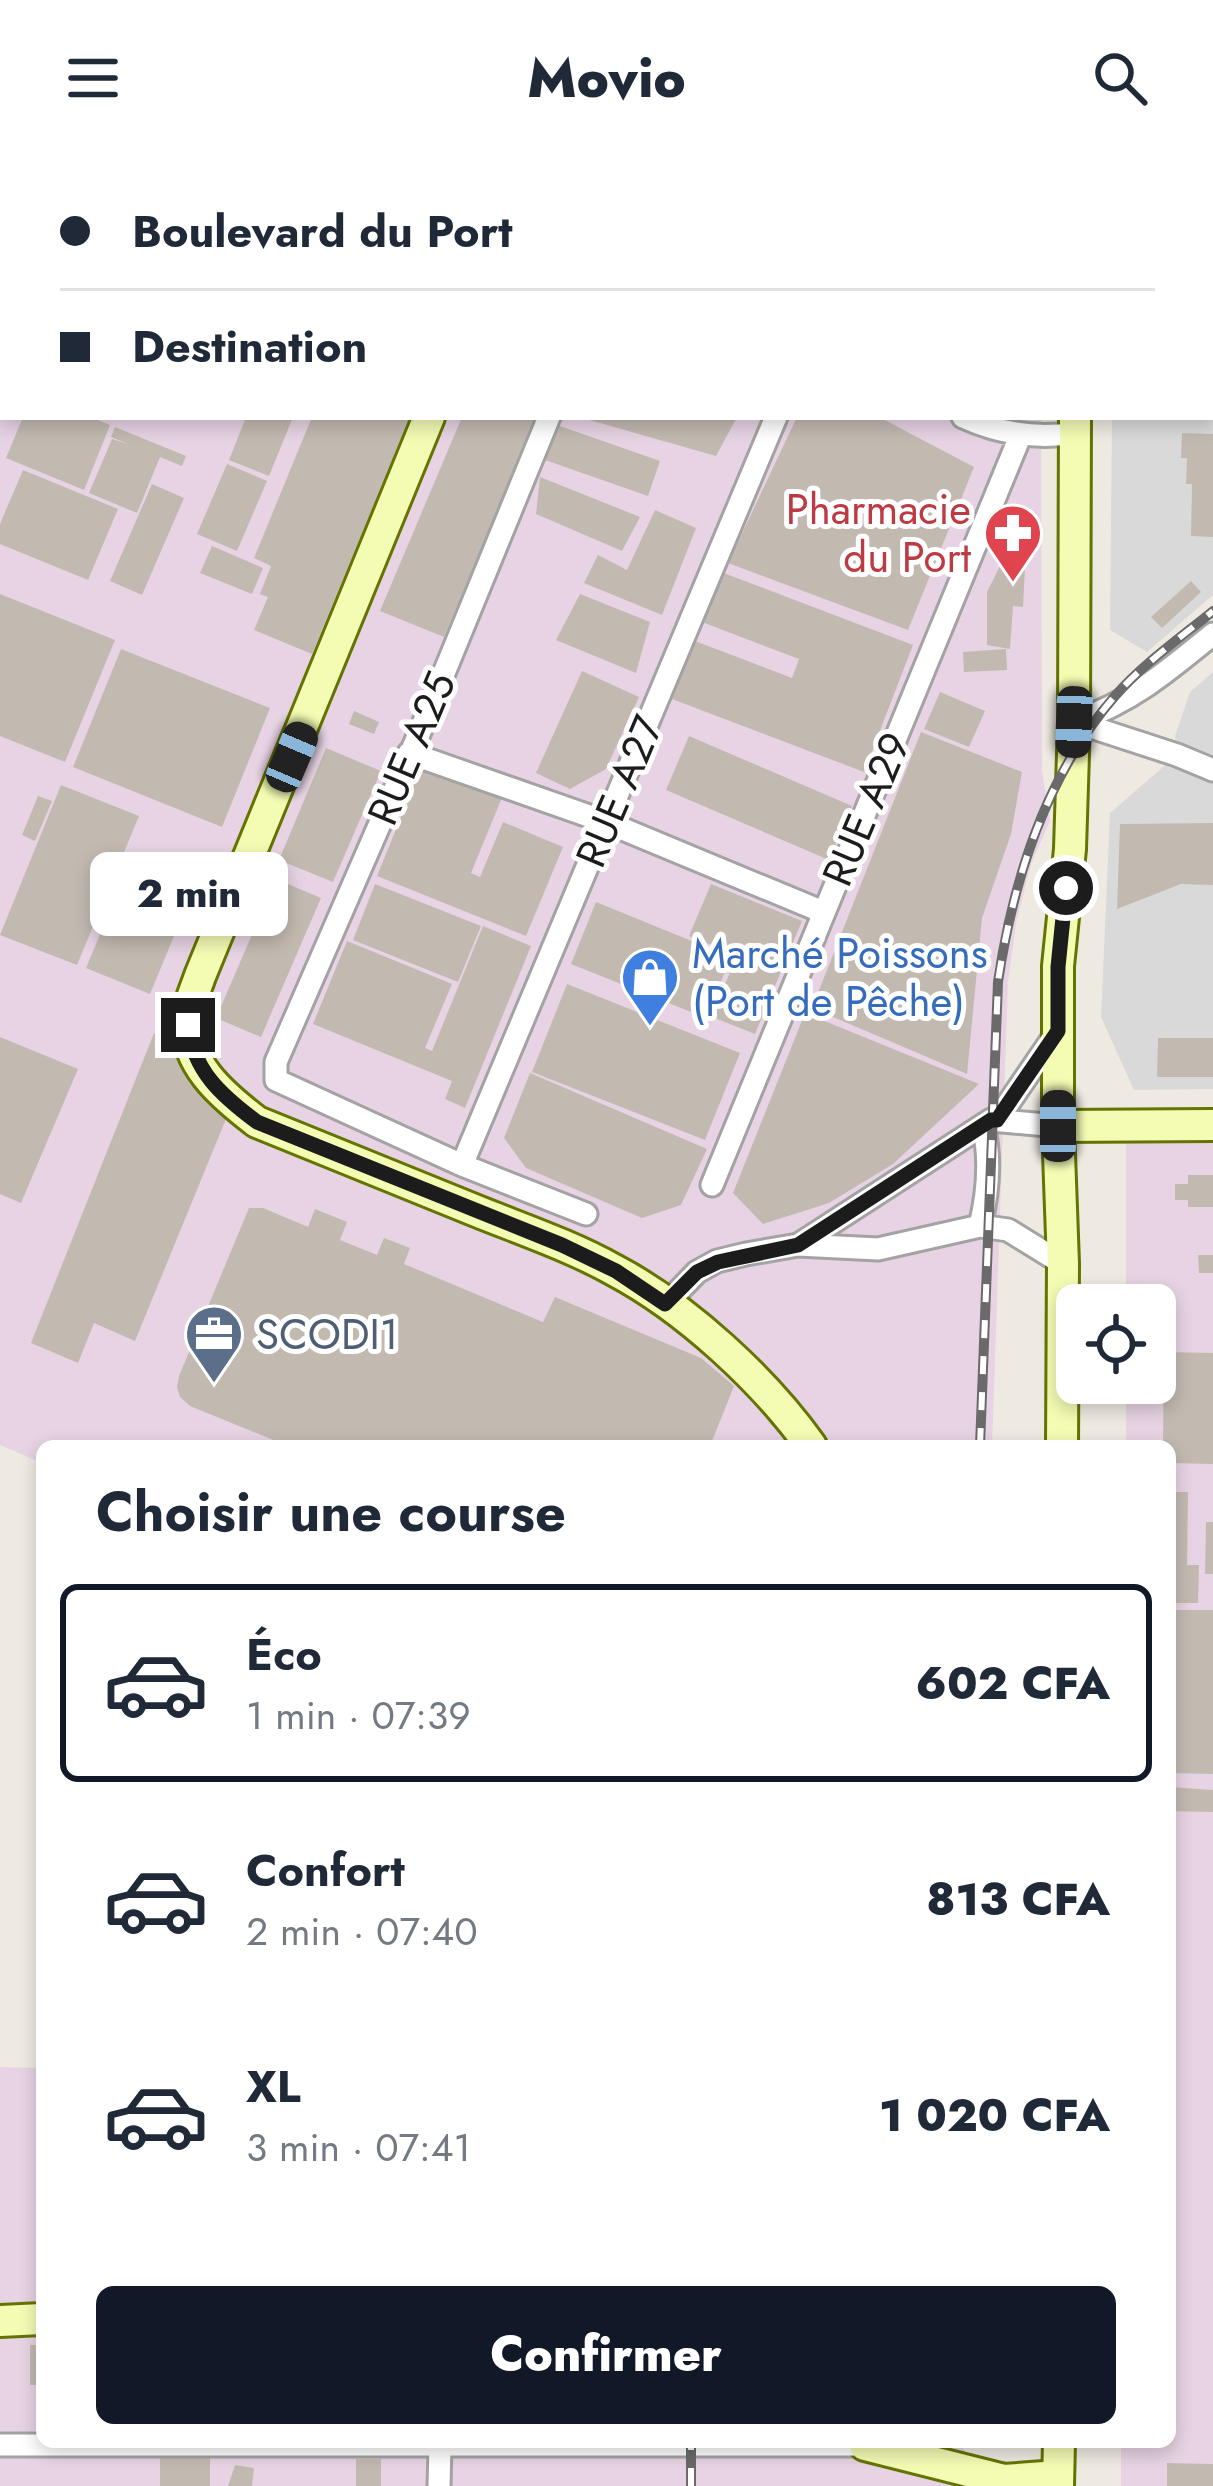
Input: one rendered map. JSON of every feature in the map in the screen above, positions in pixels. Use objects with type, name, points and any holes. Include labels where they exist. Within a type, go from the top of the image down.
[{"type":"street","points":[[428,420],[200,976],[188,1010],[190,1042],[202,1071],[226,1099],[257,1122],[616,1271],[750,1373],[807,1440]]},
{"type":"street","name":"RUE A25","points":[[462,1165],[276,1079],[276,1062],[548,420]]},
{"type":"street","name":"RUE A27","points":[[462,1165],[775,420]]},
{"type":"street","points":[[970,420],[1021,434],[1075,425],[1076,721],[1058,967],[1062,1440]]},
{"type":"street","name":"RUE A29","points":[[712,1185],[1021,434]]},
{"type":"street","points":[[1076,721],[1132,697],[1213,634]]},
{"type":"street","points":[[1076,721],[1213,770]]},
{"type":"street","points":[[409,753],[606,822],[823,912]]},
{"type":"street","points":[[798,1245],[990,1122],[1058,1031]]},
{"type":"street","points":[[990,1122],[1213,1125]]},
{"type":"street","points":[[980,1226],[990,1122]]},
{"type":"street","points":[[462,1165],[586,1214]]},
{"type":"street","points":[[665,1304],[697,1272],[718,1262],[798,1245],[878,1249],[980,1226],[1008,1230],[1064,1264]]},
{"type":"street","points":[[0,2321],[36,2319]]},
{"type":"street","points":[[0,2445],[36,2445]]},
{"type":"street","points":[[439,2486],[440,2448]]},
{"type":"street","points":[[890,2448],[991,2480],[1058,2481],[1059,2448]]},
{"type":"shaded area","points":[[0,420],[1041,420],[1042,771],[1050,821],[1031,864],[1008,982],[992,1440],[36,1440],[36,1460],[0,1445]]},
{"type":"shaded area","points":[[1112,420],[1213,420],[1213,595],[1147,652],[1110,630]]},
{"type":"shaded area","points":[[1213,672],[1213,1089],[1134,1090],[1101,1017],[1110,813],[1177,755],[1175,736],[1190,692]]},
{"type":"shaded area","points":[[1126,1137],[1213,1137],[1213,2486],[1121,2486],[1121,2448],[1176,2448],[1176,1440],[1126,1440],[1126,1404],[1176,1404],[1176,1284],[1126,1284]]},
{"type":"shaded area","points":[[0,2067],[36,2068],[36,2448],[964,2448],[963,2486],[0,2486]]},
{"type":"building","points":[[22,420],[98,420],[110,425],[84,490],[6,458]]},
{"type":"building","points":[[245,420],[292,420],[269,476],[229,460]]},
{"type":"building","points":[[311,420],[409,420],[312,654],[254,630],[268,597],[260,594],[271,566],[254,558]]},
{"type":"building","points":[[461,420],[536,420],[444,637],[380,611]]},
{"type":"building","points":[[590,420],[735,420],[716,456]]},
{"type":"building","points":[[796,420],[885,420],[974,467],[908,630],[728,563]]},
{"type":"building","points":[[557,425],[660,461],[648,496],[545,460]]},
{"type":"building","points":[[115,427],[186,456],[182,466],[160,457],[137,513],[89,493],[112,439],[128,444],[111,437]]},
{"type":"building","points":[[1182,433],[1213,434],[1213,537],[1191,536],[1192,484],[1186,484]]},
{"type":"building","points":[[227,464],[267,481],[237,551],[197,534]]},
{"type":"building","points":[[23,470],[118,509],[88,580],[0,544],[0,524]]},
{"type":"building","points":[[540,477],[640,517],[622,551],[536,514]]},
{"type":"building","points":[[152,484],[184,498],[142,595],[110,581]]},
{"type":"building","points":[[655,510],[696,528],[662,615],[584,583],[598,555],[627,570]]},
{"type":"building","points":[[212,546],[263,568],[252,594],[200,573]]},
{"type":"building","points":[[1000,566],[1025,568],[1023,607],[1013,606],[1010,649],[987,645],[987,592]]},
{"type":"building","points":[[721,572],[913,645],[864,772],[672,699],[695,641],[792,678],[799,659],[702,622]]},
{"type":"building","points":[[1191,581],[1201,592],[1162,628],[1151,617]]},
{"type":"building","points":[[0,594],[115,640],[65,762],[0,736]]},
{"type":"building","points":[[580,594],[650,622],[636,673],[556,640]]},
{"type":"building","points":[[121,649],[270,708],[222,827],[73,767]]},
{"type":"building","points":[[1006,649],[1007,670],[964,672],[963,652]]},
{"type":"building","points":[[582,671],[639,697],[606,769],[570,789],[536,773]]},
{"type":"building","points":[[940,692],[985,711],[969,747],[924,729]]},
{"type":"building","points":[[354,711],[379,722],[374,734],[349,724]]},
{"type":"building","points":[[921,732],[1022,772],[1011,834],[982,918],[967,1074],[812,1008]]},
{"type":"building","points":[[689,736],[852,806],[829,860],[666,790]]},
{"type":"building","points":[[326,748],[381,771],[333,882],[279,860]]},
{"type":"building","points":[[423,763],[503,795],[471,873],[480,877],[503,822],[563,847],[526,936],[377,876]]},
{"type":"building","points":[[61,785],[139,816],[77,965],[0,935]]},
{"type":"building","points":[[38,796],[52,801],[35,841],[22,835]]},
{"type":"building","points":[[1213,823],[1213,885],[1181,884],[1117,909],[1120,824]]},
{"type":"building","points":[[276,879],[321,898],[261,1037],[216,1018]]},
{"type":"building","points":[[375,884],[481,926],[458,982],[353,940]]},
{"type":"building","points":[[711,884],[802,921],[755,1034],[712,1017],[737,955],[689,936]]},
{"type":"building","points":[[120,886],[184,912],[150,994],[86,968]]},
{"type":"building","points":[[596,902],[731,957],[706,1018],[571,964]]},
{"type":"building","points":[[483,926],[531,946],[465,1108],[445,1099],[452,1081],[313,1024],[347,941],[452,984],[425,1048],[432,1051]]},
{"type":"building","points":[[567,984],[740,1053],[705,1140],[532,1072]]},
{"type":"building","points":[[805,1013],[979,1084],[893,1164],[829,1203],[763,1224],[733,1193]]},
{"type":"building","points":[[154,1033],[173,1039],[187,1072],[226,1119],[135,1341],[94,1323],[78,1363],[31,1343]]},
{"type":"building","points":[[0,1037],[78,1069],[21,1203],[0,1194]]},
{"type":"building","points":[[1158,1038],[1213,1038],[1213,1077],[1157,1077]]},
{"type":"building","points":[[530,1073],[707,1149],[681,1205],[642,1218],[526,1168],[504,1138]]},
{"type":"building","points":[[1188,1175],[1213,1175],[1213,1207],[1188,1207],[1188,1200],[1175,1200],[1175,1184],[1188,1184]]},
{"type":"building","points":[[249,1208],[263,1208],[308,1227],[315,1209],[347,1222],[340,1240],[377,1255],[384,1238],[410,1248],[404,1264],[543,1322],[555,1297],[701,1358],[734,1386],[712,1440],[273,1440],[190,1406],[180,1397],[179,1376]]},
{"type":"building","points":[[1198,1255],[1213,1255],[1213,1273],[1199,1273]]},
{"type":"building","points":[[1176,1352],[1213,1353],[1213,1464],[1176,1463],[1176,1440],[1163,1440],[1163,1404],[1176,1404]]},
{"type":"building","points":[[1176,1492],[1188,1492],[1187,1565],[1199,1565],[1198,1603],[1176,1603]]},
{"type":"building","points":[[1206,1522],[1213,1522],[1213,1574],[1205,1574]]},
{"type":"building","points":[[1176,1610],[1213,1610],[1213,1774],[1176,1773]]},
{"type":"building","points":[[1176,1787],[1213,1790],[1213,1812],[1176,1811]]},
{"type":"building","points":[[30,2345],[36,2345],[36,2385],[30,2385]]},
{"type":"building","points":[[160,2456],[210,2456],[210,2486],[160,2486]]},
{"type":"building","points":[[356,2459],[381,2459],[381,2486],[356,2486]]},
{"type":"building","points":[[1167,2463],[1213,2464],[1213,2486],[1167,2486]]},
{"type":"building","points":[[235,2465],[254,2468],[252,2486],[228,2486]]},
{"type":"railway","points":[[980,1440],[998,982],[1023,868],[1052,794],[1091,727],[1137,673],[1213,611]]},
{"type":"railway","points":[[691,2448],[691,2486]]},
{"type":"place","name":"Pharmacie du Port","points":[[1013,584]]},
{"type":"place","name":"Marché Poissons (Port de Pêche)","points":[[650,1028]]},
{"type":"place","name":"SCODI1","points":[[214,1385]]},
{"type":"route","points":[[188,1025],[202,1071],[226,1099],[257,1122],[562,1245],[616,1271],[665,1304],[697,1272],[718,1262],[798,1245],[997,1120],[1058,1031],[1066,888]]}]
